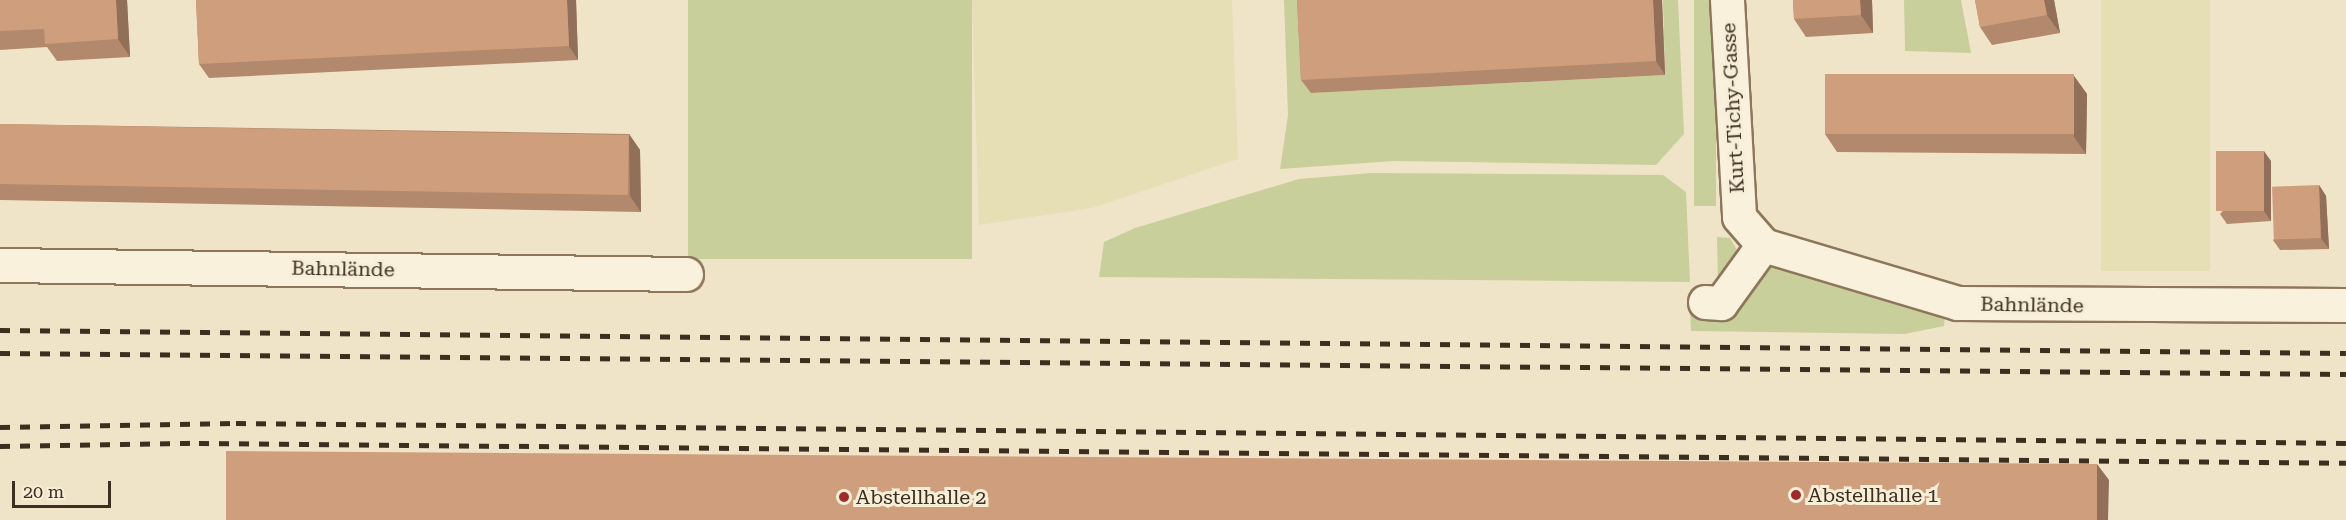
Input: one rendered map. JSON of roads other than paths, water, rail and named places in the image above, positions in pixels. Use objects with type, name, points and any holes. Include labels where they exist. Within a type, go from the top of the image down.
[{"type":"street","name":"Kurt-Tichy-Gasse","points":[[1727,0],[1739,217],[1763,245]]},
{"type":"street","points":[[1704,302],[1721,303],[1763,245]]},
{"type":"street","name":"Bahnlände","points":[[1763,245],[1957,303],[2346,305]]},
{"type":"street","name":"Bahnlände","points":[[0,265],[686,274]]},
{"type":"railway","points":[[0,330],[2346,353]]},
{"type":"railway","points":[[0,353],[2346,374]]},
{"type":"railway","points":[[0,427],[236,423],[2346,443]]},
{"type":"railway","points":[[0,446],[199,443],[2346,463]]},
{"type":"place","name":"Abstellhalle 1","points":[[1796,495]]},
{"type":"place","name":"Abstellhalle 2","points":[[844,497]]}]
